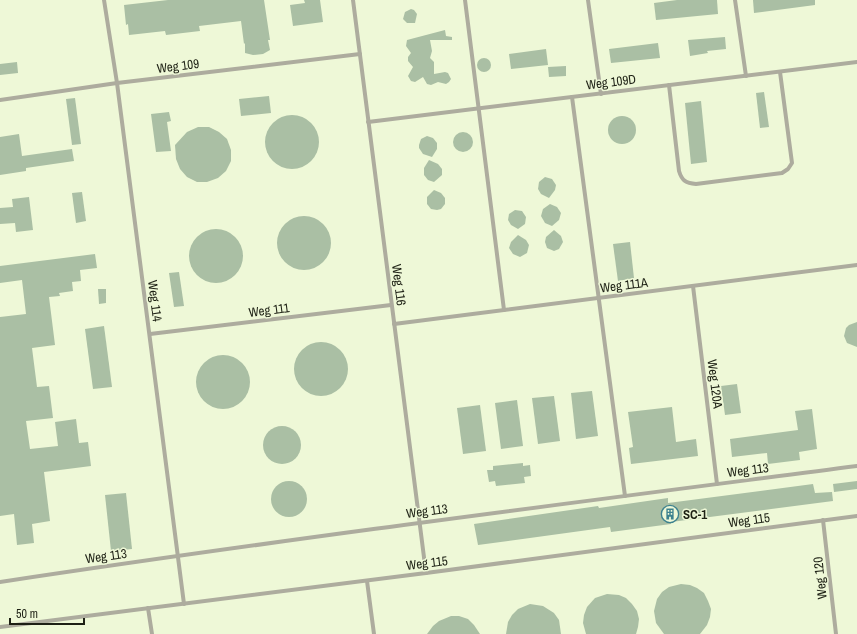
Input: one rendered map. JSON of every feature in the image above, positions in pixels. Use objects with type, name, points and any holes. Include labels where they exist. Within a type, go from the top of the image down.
[{"type":"lane","name":"Weg 114","points":[[104,0],[117,83],[184,604]]},
{"type":"lane","name":"Weg 116","points":[[353,0],[426,574]]},
{"type":"lane","points":[[465,0],[504,310]]},
{"type":"lane","points":[[588,0],[600,94]]},
{"type":"lane","points":[[735,0],[746,76]]},
{"type":"lane","name":"Weg 109","points":[[0,100],[117,83],[360,54]]},
{"type":"lane","name":"Weg 109D","points":[[368,122],[857,62]]},
{"type":"lane","points":[[669,85],[679,171],[681,178],[687,183],[696,184],[782,173],[788,169],[792,163],[780,72]]},
{"type":"lane","points":[[572,97],[625,496]]},
{"type":"lane","name":"Weg 111A","points":[[394,324],[857,265]]},
{"type":"lane","name":"Weg 120A","points":[[692,286],[717,484]]},
{"type":"lane","name":"Weg 111","points":[[150,334],[392,305]]},
{"type":"lane","name":"Weg 113","points":[[0,582],[419,522],[857,466]]},
{"type":"lane","name":"Weg 115","points":[[0,627],[426,574],[857,516]]},
{"type":"lane","name":"Weg 120","points":[[823,520],[836,634]]},
{"type":"lane","points":[[367,581],[374,634]]},
{"type":"lane","points":[[148,608],[152,634]]},
{"type":"building","points":[[168,0],[264,0],[270,50],[263,54],[253,55],[245,53],[245,43],[244,44],[241,21],[199,26],[200,31],[166,35],[165,31],[129,35],[128,24],[126,25],[124,5]]},
{"type":"building","points":[[304,0],[320,0],[323,22],[293,26],[290,5],[305,3]]},
{"type":"building","points":[[677,0],[717,0],[718,14],[656,20],[654,3]]},
{"type":"building","points":[[753,0],[815,0],[815,5],[754,13]]},
{"type":"building","points":[[411,9],[417,14],[415,23],[407,23],[403,19],[405,12]]},
{"type":"building","points":[[445,30],[446,36],[452,37],[452,40],[430,40],[432,51],[430,58],[434,62],[434,74],[445,72],[448,73],[451,79],[449,82],[446,84],[438,82],[431,85],[427,84],[423,77],[415,82],[411,81],[408,76],[413,67],[408,61],[408,57],[411,53],[406,46],[407,40]]},
{"type":"building","points":[[725,37],[726,49],[707,51],[708,53],[690,56],[688,40]]},
{"type":"building","points":[[658,43],[660,58],[611,63],[609,49]]},
{"type":"building","points":[[546,49],[548,65],[511,69],[509,54]]},
{"type":"building","points":[[481,58],[487,58],[491,62],[491,68],[487,72],[481,72],[477,68],[477,62]]},
{"type":"building","points":[[17,62],[18,73],[0,75],[0,64]]},
{"type":"building","points":[[566,66],[566,76],[549,77],[548,67]]},
{"type":"building","points":[[764,92],[769,127],[760,128],[756,93]]},
{"type":"building","points":[[269,96],[271,113],[241,116],[239,99]]},
{"type":"building","points":[[75,98],[81,144],[72,145],[66,99]]},
{"type":"building","points":[[701,101],[707,162],[691,164],[685,103]]},
{"type":"building","points":[[169,112],[171,121],[167,122],[171,151],[156,152],[151,114]]},
{"type":"building","points":[[287,115],[297,115],[307,119],[315,127],[319,137],[319,147],[315,157],[307,165],[297,169],[287,169],[277,165],[269,157],[265,147],[265,137],[269,127],[277,119]]},
{"type":"building","points":[[622,116],[632,120],[636,130],[632,140],[622,144],[612,140],[608,130],[612,120]]},
{"type":"building","points":[[198,127],[209,127],[219,132],[227,139],[231,150],[231,161],[226,171],[218,178],[207,182],[197,182],[187,177],[180,169],[176,159],[175,145],[187,132]]},
{"type":"building","points":[[463,132],[470,135],[473,142],[470,149],[463,152],[456,149],[453,142],[456,135]]},
{"type":"building","points":[[19,134],[22,156],[72,149],[74,161],[26,168],[26,171],[0,175],[0,137]]},
{"type":"building","points":[[427,136],[433,138],[437,143],[437,149],[432,157],[423,154],[419,148],[421,139]]},
{"type":"building","points":[[429,160],[438,164],[442,169],[442,175],[434,182],[428,180],[424,175],[424,168]]},
{"type":"building","points":[[545,177],[552,179],[556,185],[555,190],[549,198],[541,194],[538,189],[539,182]]},
{"type":"building","points":[[434,190],[441,193],[445,198],[445,204],[441,209],[431,209],[427,204],[427,197]]},
{"type":"building","points":[[82,192],[86,221],[76,223],[72,193]]},
{"type":"building","points":[[29,197],[33,230],[16,232],[15,223],[0,224],[0,208],[13,207],[12,199]]},
{"type":"building","points":[[550,204],[557,207],[561,213],[559,220],[552,226],[545,223],[541,216],[543,209]]},
{"type":"building","points":[[515,210],[522,211],[526,217],[525,224],[518,229],[511,225],[508,220],[509,214]]},
{"type":"building","points":[[304,216],[314,218],[323,224],[329,233],[331,243],[329,253],[323,262],[314,268],[304,270],[294,268],[285,262],[279,253],[277,243],[279,233],[285,224],[294,218]]},
{"type":"building","points":[[211,229],[221,229],[231,233],[239,241],[243,251],[243,261],[239,271],[231,279],[221,283],[211,283],[201,279],[193,271],[189,261],[189,251],[193,241],[201,233]]},
{"type":"building","points":[[554,230],[561,236],[563,242],[559,249],[554,251],[547,248],[545,242],[546,237]]},
{"type":"building","points":[[518,235],[526,240],[529,245],[527,253],[520,257],[513,254],[509,248],[511,242]]},
{"type":"building","points":[[630,242],[634,278],[618,281],[613,244]]},
{"type":"building","points":[[95,254],[97,268],[80,270],[81,281],[72,282],[73,291],[59,293],[60,296],[49,297],[55,345],[32,348],[37,387],[49,386],[53,418],[26,421],[30,449],[58,446],[55,422],[76,419],[79,443],[88,442],[91,466],[44,472],[50,521],[32,524],[34,543],[17,545],[14,514],[0,516],[0,317],[26,314],[22,280],[0,283],[0,266]]},
{"type":"building","points":[[179,272],[184,306],[174,307],[169,273]]},
{"type":"building","points":[[98,289],[106,289],[106,303],[99,304]]},
{"type":"building","points":[[857,322],[857,347],[847,343],[844,336],[846,328]]},
{"type":"building","points":[[104,326],[112,387],[93,389],[85,329]]},
{"type":"building","points":[[321,342],[331,344],[340,350],[346,359],[348,369],[346,379],[340,388],[331,394],[321,396],[311,394],[302,388],[296,379],[294,369],[296,359],[302,350],[311,344]]},
{"type":"building","points":[[218,355],[228,355],[238,359],[246,367],[250,377],[250,387],[246,397],[238,405],[228,409],[218,409],[208,405],[200,397],[196,387],[196,377],[200,367],[208,359]]},
{"type":"building","points":[[737,384],[741,413],[725,415],[721,386]]},
{"type":"building","points":[[592,391],[598,436],[576,439],[571,393]]},
{"type":"building","points":[[554,396],[560,441],[538,444],[532,398]]},
{"type":"building","points":[[517,400],[523,446],[501,449],[495,403]]},
{"type":"building","points":[[480,405],[486,451],[463,454],[457,408]]},
{"type":"building","points":[[672,407],[676,442],[696,439],[698,456],[631,464],[629,448],[633,447],[628,412]]},
{"type":"building","points":[[812,409],[817,449],[799,452],[800,460],[768,464],[767,453],[732,457],[730,439],[798,430],[795,411]]},
{"type":"building","points":[[278,426],[286,426],[296,431],[300,438],[300,452],[296,459],[286,464],[278,464],[268,459],[266,456],[263,449],[263,441],[268,431],[271,429]]},
{"type":"building","points":[[523,463],[523,466],[530,465],[531,476],[524,477],[525,483],[496,486],[495,481],[489,482],[487,470],[493,470],[493,466]]},
{"type":"building","points":[[293,481],[302,486],[306,492],[306,506],[302,512],[293,517],[285,517],[276,512],[272,506],[271,495],[276,486],[282,482]]},
{"type":"building","points":[[857,481],[857,489],[834,492],[833,484]]},
{"type":"building","points":[[813,484],[815,493],[832,492],[833,501],[671,522],[671,524],[611,532],[610,527],[478,545],[474,524],[598,506],[599,508],[668,498],[668,503]]},
{"type":"building","points":[[126,493],[132,549],[111,551],[105,495]]},
{"type":"building","points":[[681,584],[690,585],[697,588],[704,593],[708,601],[711,609],[710,617],[707,625],[700,634],[664,634],[656,623],[654,611],[657,599],[662,592],[669,587]]},
{"type":"building","points":[[607,594],[619,595],[626,598],[632,604],[637,611],[639,619],[636,634],[586,634],[583,623],[587,607],[595,598]]},
{"type":"building","points":[[530,604],[543,606],[554,613],[559,620],[561,634],[506,634],[508,622],[512,615],[518,609]]},
{"type":"building","points":[[451,616],[459,616],[468,619],[480,634],[427,634],[439,621]]},
{"type":"place","name":"SC-1","points":[[670,514]]}]
